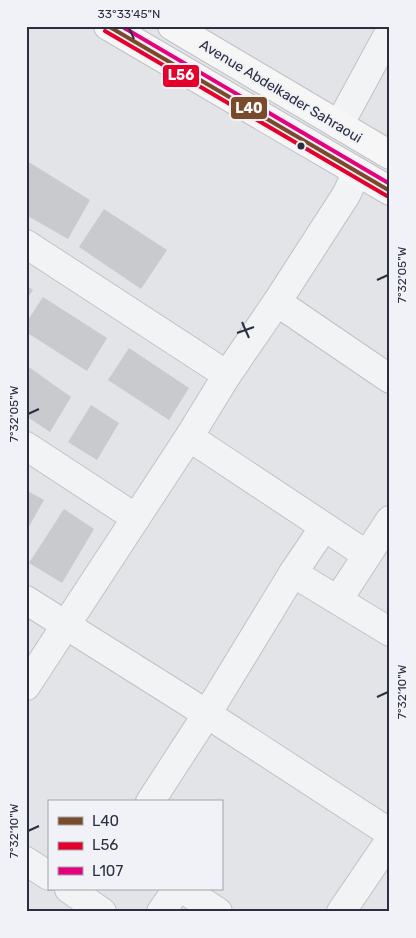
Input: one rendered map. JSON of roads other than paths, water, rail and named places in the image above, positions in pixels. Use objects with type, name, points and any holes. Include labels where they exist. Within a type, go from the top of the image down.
[{"type":"main road","points":[[108,26],[390,191]]},
{"type":"main road","name":"Avenue Abdelkader Sahraoui","points":[[172,26],[390,155]]},
{"type":"street","points":[[339,126],[384,33]]},
{"type":"street","points":[[26,686],[227,375],[277,302],[346,195],[358,172]]},
{"type":"street","points":[[26,244],[227,375]]},
{"type":"street","points":[[277,302],[390,379]]},
{"type":"street","points":[[189,436],[367,555]]},
{"type":"street","points":[[26,446],[136,518]]},
{"type":"street","points":[[338,600],[390,520]]},
{"type":"street","points":[[151,800],[324,527]]},
{"type":"street","points":[[293,574],[390,632]]},
{"type":"street","points":[[26,600],[207,714],[390,833]]},
{"type":"street","points":[[341,912],[390,840]]},
{"type":"street","points":[[26,861],[48,875]]},
{"type":"street","points":[[161,912],[175,890]]},
{"type":"street","points":[[185,890],[218,912]]}]
